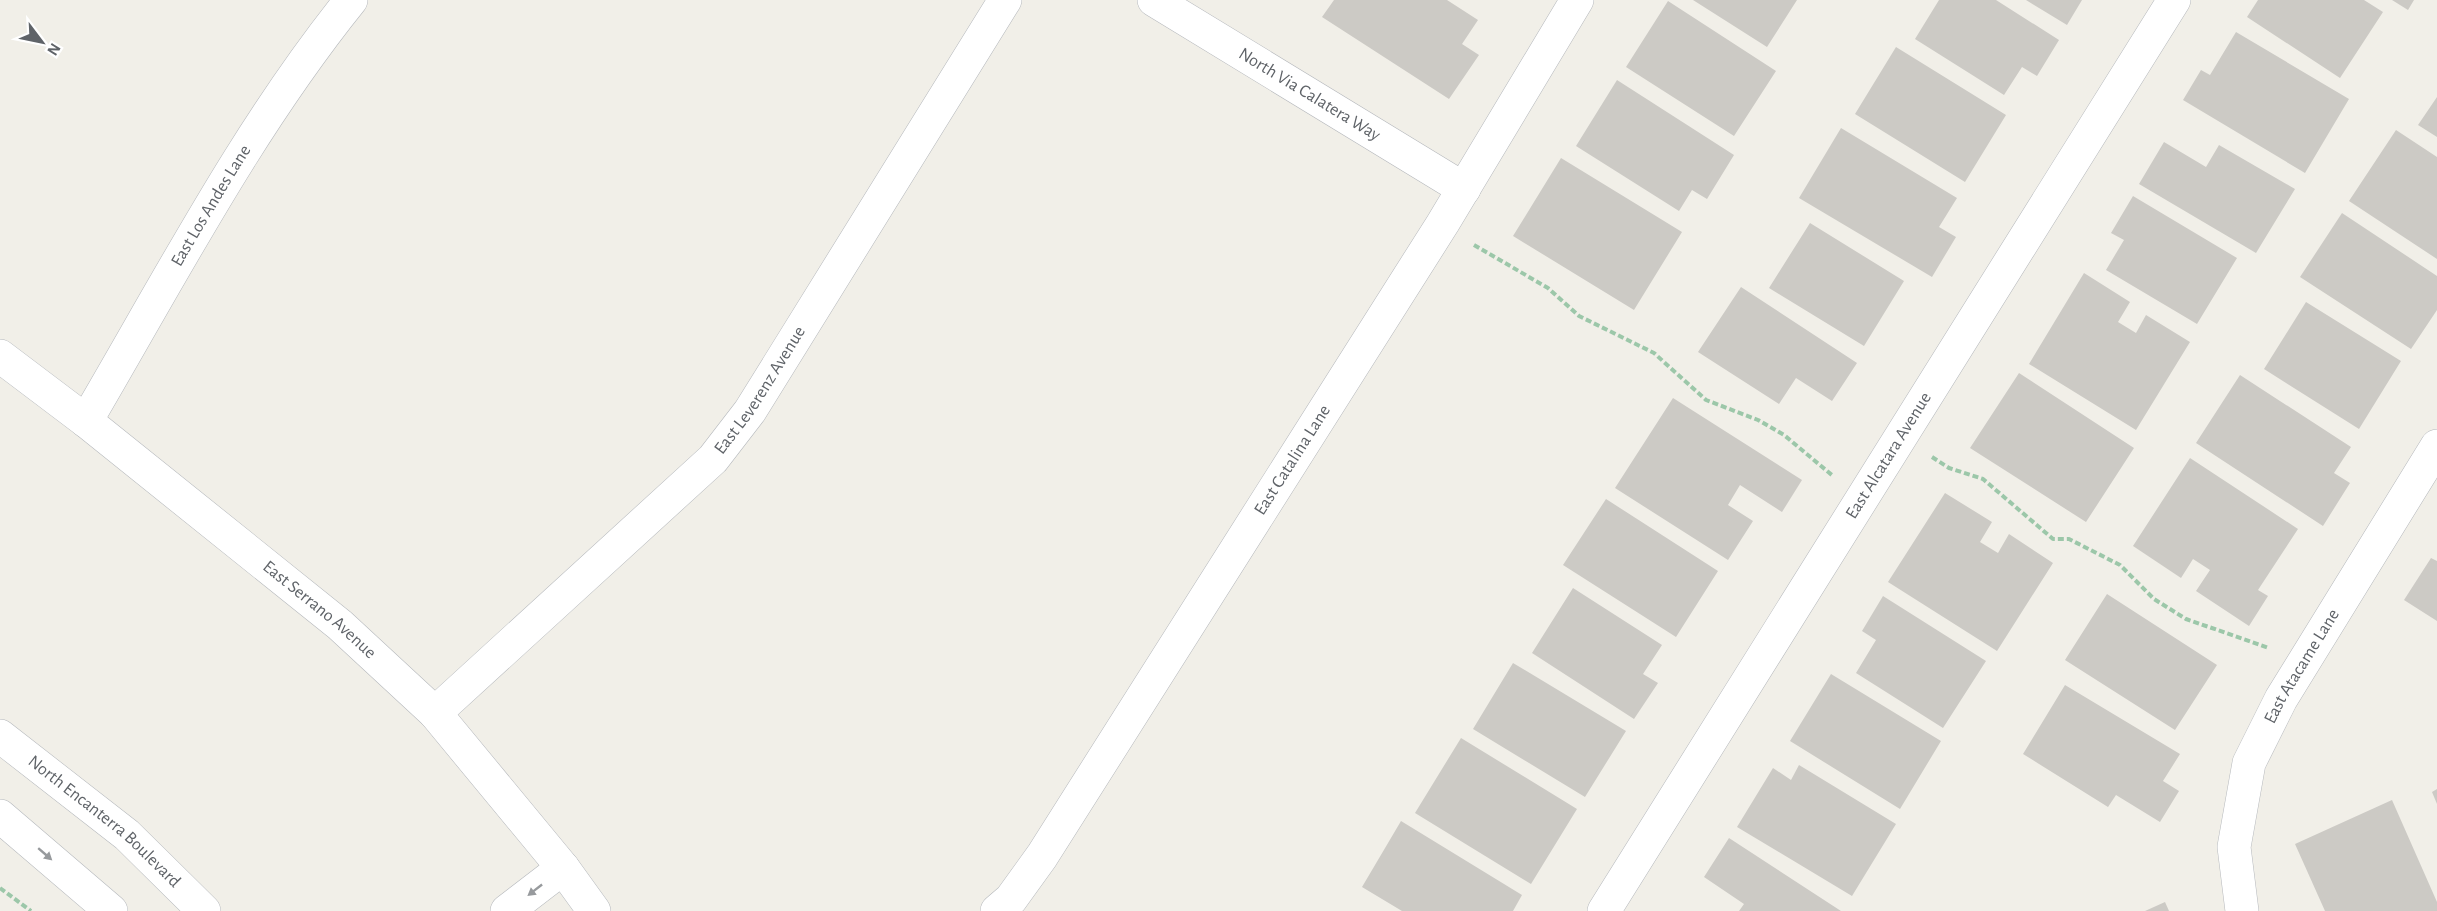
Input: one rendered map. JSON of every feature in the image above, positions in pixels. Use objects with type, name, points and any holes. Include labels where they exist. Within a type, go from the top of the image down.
[{"type":"street","name":"East Los Andes Lane","points":[[86,421],[264,118],[313,47],[351,0]]},
{"type":"street","name":"East Leverenz Avenue","points":[[435,713],[713,459],[750,411],[1005,0]]},
{"type":"street","name":"North Via Calatera Way","points":[[1154,0],[1464,189]]},
{"type":"street","name":"East Catalina Lane","points":[[997,911],[1011,900],[1042,856],[1443,223],[1577,0]]},
{"type":"street","name":"East Alcatara Avenue","points":[[1604,911],[2174,0]]},
{"type":"street","name":"East Serrano Avenue","points":[[0,356],[86,421],[340,625],[435,713],[563,868],[594,911]]},
{"type":"street","name":"East Atacame Lane","points":[[2242,911],[2234,847],[2249,763],[2302,663],[2437,446]]},
{"type":"street","name":"North Encanterra Boulevard","points":[[0,736],[127,835],[204,911]]},
{"type":"street","points":[[0,816],[111,911]]},
{"type":"street","points":[[507,911],[563,868]]},
{"type":"path","points":[[1443,223],[1474,246],[1548,288],[1579,316],[1654,353],[1706,400],[1758,420],[1784,435],[1861,499]]},
{"type":"path","points":[[1900,438],[1949,468],[1983,479],[2053,539],[2069,539],[2120,565],[2154,599],[2186,619],[2262,645],[2302,663]]},
{"type":"path","points":[[0,888],[17,903],[31,911]]},
{"type":"building","points":[[1334,0],[1447,0],[1478,20],[1462,44],[1479,55],[1449,99],[1322,17]]},
{"type":"building","points":[[1693,0],[1797,0],[1767,47]]},
{"type":"building","points":[[1939,0],[1996,0],[2059,40],[2037,76],[2022,67],[2004,95],[1915,39]]},
{"type":"building","points":[[2026,0],[2082,0],[2067,25]]},
{"type":"building","points":[[2258,0],[2364,0],[2383,12],[2340,78],[2247,17]]},
{"type":"building","points":[[2392,0],[2414,0],[2408,10]]},
{"type":"building","points":[[1668,1],[1776,71],[1734,136],[1626,67]]},
{"type":"building","points":[[2236,32],[2349,99],[2305,173],[2183,100],[2201,70],[2210,75]]},
{"type":"building","points":[[1896,47],[2006,115],[1965,182],[1855,114]]},
{"type":"building","points":[[1617,80],[1734,155],[1707,199],[1692,190],[1679,211],[1576,146]]},
{"type":"building","points":[[2437,97],[2437,137],[2418,125]]},
{"type":"building","points":[[1841,128],[1957,198],[1939,227],[1956,237],[1932,277],[1799,198]]},
{"type":"building","points":[[2396,130],[2437,157],[2437,259],[2349,201]]},
{"type":"building","points":[[2164,142],[2206,167],[2219,145],[2295,189],[2256,253],[2139,184]]},
{"type":"building","points":[[1561,158],[1682,232],[1634,310],[1513,236]]},
{"type":"building","points":[[2133,196],[2237,258],[2197,324],[2106,270],[2124,240],[2111,233]]},
{"type":"building","points":[[2342,213],[2437,276],[2437,310],[2411,349],[2300,277]]},
{"type":"building","points":[[1810,223],[1904,281],[1864,346],[1769,288]]},
{"type":"building","points":[[2084,273],[2130,302],[2118,322],[2136,333],[2146,315],[2190,342],[2136,430],[2029,364]]},
{"type":"building","points":[[1741,287],[1857,363],[1832,401],[1796,378],[1779,404],[1698,352]]},
{"type":"building","points":[[2306,302],[2401,361],[2359,429],[2264,369]]},
{"type":"building","points":[[2019,373],[2134,448],[2086,522],[1970,448]]},
{"type":"building","points":[[2240,375],[2351,447],[2334,473],[2350,483],[2323,526],[2196,443]]},
{"type":"building","points":[[1673,398],[1802,480],[1782,512],[1740,485],[1728,505],[1753,521],[1728,560],[1615,488]]},
{"type":"building","points":[[2190,458],[2298,529],[2258,590],[2268,596],[2249,626],[2196,591],[2210,570],[2193,559],[2181,578],[2133,546]]},
{"type":"building","points":[[1945,493],[1992,522],[1980,542],[1998,553],[2009,534],[2053,563],[1997,651],[1888,582]]},
{"type":"building","points":[[1606,499],[1718,571],[1676,637],[1563,565]]},
{"type":"building","points":[[2431,558],[2437,561],[2437,621],[2404,600]]},
{"type":"building","points":[[1573,588],[1662,645],[1643,674],[1658,683],[1634,719],[1532,653]]},
{"type":"building","points":[[2107,594],[2217,665],[2175,730],[2065,660]]},
{"type":"building","points":[[1883,596],[1986,661],[1943,728],[1856,673],[1876,640],[1862,631]]},
{"type":"building","points":[[1513,663],[1626,731],[1585,797],[1473,729]]},
{"type":"building","points":[[1831,674],[1941,741],[1900,809],[1790,741]]},
{"type":"building","points":[[2065,685],[2180,754],[2163,781],[2179,791],[2160,822],[2116,795],[2108,807],[2023,754]]},
{"type":"building","points":[[1461,738],[1577,809],[1531,884],[1415,813]]},
{"type":"building","points":[[1799,765],[1896,824],[1852,896],[1737,827],[1773,768],[1791,780]]},
{"type":"building","points":[[2437,789],[2437,804],[2432,792]]},
{"type":"building","points":[[2392,800],[2437,902],[2437,911],[2325,911],[2295,844]]},
{"type":"building","points":[[1401,821],[1522,895],[1513,911],[1402,911],[1362,887]]},
{"type":"building","points":[[1729,838],[1841,911],[1739,911],[1744,904],[1704,877]]},
{"type":"building","points":[[2165,902],[2169,911],[2145,911]]}]
